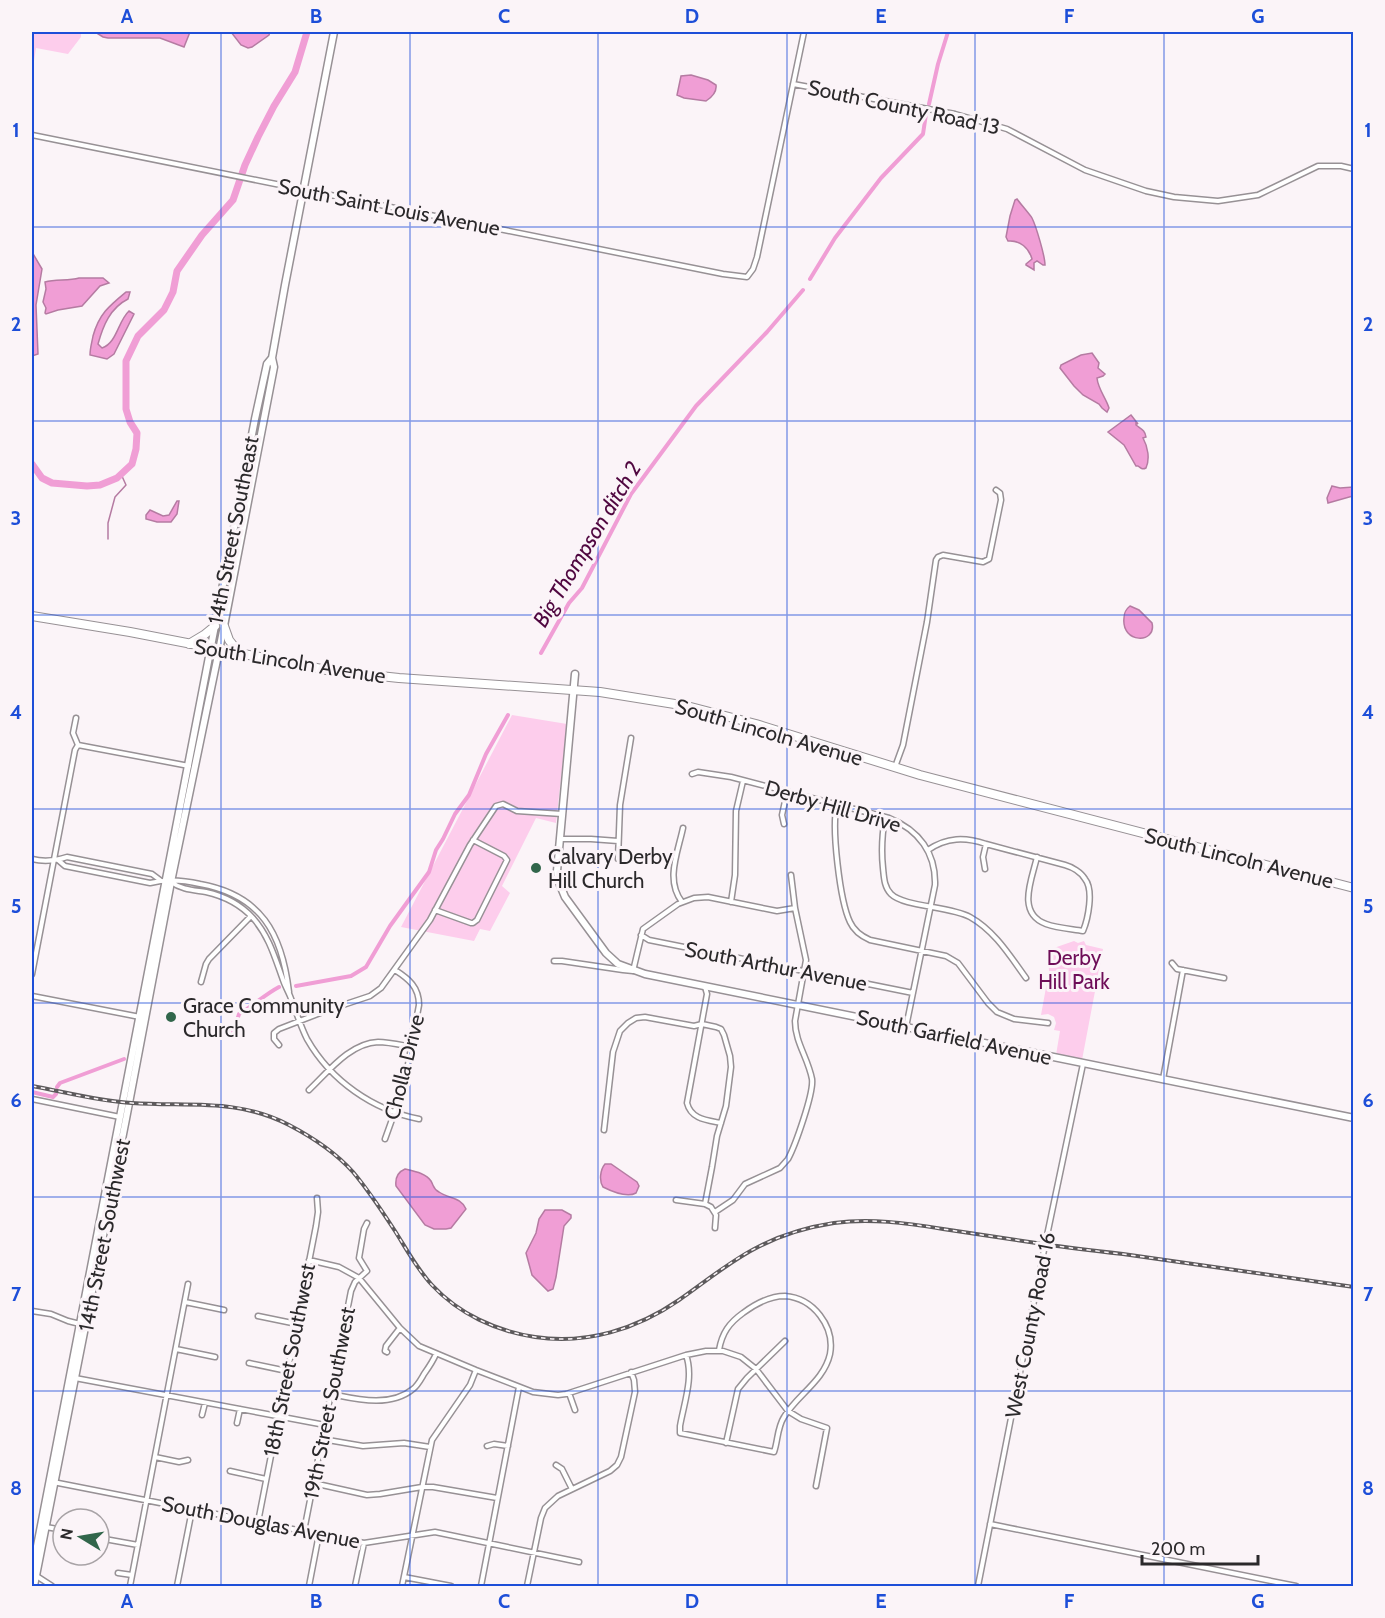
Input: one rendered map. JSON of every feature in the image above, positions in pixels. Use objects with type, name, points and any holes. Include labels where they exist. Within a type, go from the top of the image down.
[{"type":"highway","name":"South Lincoln Avenue","points":[[32,616],[130,632],[300,666],[356,674],[574,690],[687,706],[818,742],[895,768],[962,787],[1353,888]]},
{"type":"highway","points":[[188,644],[215,626]]},
{"type":"highway","points":[[224,626],[229,640],[240,654]]},
{"type":"main road","name":"14th Street Southeast","points":[[166,881],[215,649],[224,626],[274,367],[272,358],[334,32]]},
{"type":"main road","name":"14th Street Southeast","points":[[215,649],[215,626],[255,419],[267,364],[272,358]]},
{"type":"main road","points":[[262,387],[265,390],[261,414],[264,418]]},
{"type":"main road","points":[[254,471],[253,463],[258,432],[255,419]]},
{"type":"main road","points":[[575,674],[557,872],[565,897],[606,953],[618,964],[633,971]]},
{"type":"main road","name":"14th Street Southwest","points":[[34,1587],[33,1574],[123,1118],[166,881]]},
{"type":"main road","name":"South Garfield Avenue","points":[[633,971],[1353,1118]]},
{"type":"main road","name":"14th Street Southwest","points":[[33,1574],[46,1527],[52,1482]]},
{"type":"street","points":[[793,84],[804,32]]},
{"type":"street","name":"South Saint Louis Avenue","points":[[32,135],[747,277],[757,257],[793,84]]},
{"type":"street","name":"South County Road 13","points":[[793,84],[955,114],[1008,129],[1085,170],[1127,185],[1174,197],[1218,201],[1258,195],[1318,166],[1341,166],[1353,169]]},
{"type":"street","points":[[895,768],[903,745],[927,622],[936,560],[943,555],[983,562],[988,559],[1001,500],[1000,493],[996,490]]},
{"type":"street","points":[[76,718],[73,733],[78,745]]},
{"type":"street","points":[[618,859],[620,805],[631,738]]},
{"type":"street","points":[[78,745],[191,766]]},
{"type":"street","points":[[32,974],[56,860],[75,750],[78,745]]},
{"type":"street","name":"Derby Hill Drive","points":[[692,774],[698,772],[743,780],[885,817],[896,821],[920,837],[933,861],[935,877],[906,1027]]},
{"type":"street","points":[[731,902],[735,875],[736,811],[743,780]]},
{"type":"street","points":[[784,824],[782,815],[787,792]]},
{"type":"street","points":[[279,1045],[274,1039],[274,1033],[279,1029],[370,996],[381,988],[421,933],[472,840],[498,804],[517,810],[562,814]]},
{"type":"street","points":[[837,805],[835,823],[839,877],[850,921],[860,935],[870,940],[943,954],[955,961],[997,1012],[1014,1019],[1048,1023]]},
{"type":"street","points":[[885,817],[881,849],[884,879],[890,893],[898,899],[965,915],[985,927],[1026,978]]},
{"type":"street","points":[[682,902],[674,889],[672,877],[683,828]]},
{"type":"street","points":[[559,839],[618,841]]},
{"type":"street","points":[[928,850],[941,842],[953,839],[970,840],[1037,857],[1068,866],[1087,880],[1089,902],[1083,932],[1046,924],[1031,911],[1028,893],[1037,857]]},
{"type":"street","points":[[435,910],[471,923],[476,922],[507,860],[504,856],[472,840]]},
{"type":"street","points":[[985,869],[983,857],[986,844]]},
{"type":"street","points":[[32,860],[56,860],[67,857],[152,874],[179,887],[222,897],[234,903],[251,916],[265,933],[290,995]]},
{"type":"street","points":[[56,860],[65,866],[150,883],[181,880],[221,888],[255,908],[277,940],[290,995],[299,1021],[311,1044],[330,1070],[363,1097],[395,1112],[419,1119]]},
{"type":"street","points":[[715,1212],[733,1200],[745,1184],[780,1168],[790,1155],[812,1088],[810,1073],[795,1029],[806,956],[795,908],[791,875]]},
{"type":"street","points":[[633,971],[643,929],[682,902],[704,897],[777,911],[795,908]]},
{"type":"street","points":[[201,982],[209,959],[251,916]]},
{"type":"street","name":"South Arthur Avenue","points":[[641,934],[649,940],[913,993]]},
{"type":"street","name":"South Garfield Avenue","points":[[554,962],[562,961],[633,971]]},
{"type":"street","points":[[1172,963],[1177,969],[1224,978]]},
{"type":"street","name":"Cholla Drive","points":[[385,1139],[404,1086],[419,1005],[419,995],[412,982],[395,970]]},
{"type":"street","points":[[1163,1080],[1183,970]]},
{"type":"street","points":[[705,987],[707,994],[687,1106],[696,1117],[721,1123]]},
{"type":"street","points":[[32,996],[142,1018]]},
{"type":"street","points":[[604,1130],[613,1052],[620,1031],[636,1018],[645,1017],[694,1026],[702,1024],[721,1029],[730,1056],[731,1067],[726,1106],[717,1136],[705,1204]]},
{"type":"street","points":[[309,1090],[347,1054],[365,1045],[382,1042],[411,1047]]},
{"type":"street","name":"West County Road 16","points":[[978,1587],[1083,1064]]},
{"type":"street","points":[[32,1099],[123,1118]]},
{"type":"street","name":"18th Street Southwest","points":[[258,1522],[316,1226],[317,1198]]},
{"type":"street","points":[[676,1200],[711,1207],[715,1212],[715,1228]]},
{"type":"street","name":"19th Street Southwest","points":[[304,1531],[351,1291],[359,1278],[367,1271],[359,1258],[367,1223]]},
{"type":"street","points":[[309,1260],[339,1267],[359,1278],[400,1328],[419,1346],[541,1394],[569,1393],[686,1355],[719,1350],[741,1358],[756,1369],[788,1411],[801,1419],[827,1428],[816,1486]]},
{"type":"street","points":[[130,1587],[188,1284]]},
{"type":"street","points":[[686,1355],[690,1373],[679,1432],[682,1435],[774,1452],[780,1425],[788,1411],[821,1374],[828,1359],[831,1348],[828,1331],[822,1317],[805,1302],[791,1297],[781,1296],[760,1302],[728,1325],[719,1350]]},
{"type":"street","points":[[185,1302],[224,1310]]},
{"type":"street","points":[[32,1311],[55,1315],[83,1324]]},
{"type":"street","points":[[258,1316],[297,1324]]},
{"type":"street","points":[[387,1352],[385,1351],[386,1346],[400,1328]]},
{"type":"street","points":[[726,1443],[738,1389],[785,1341]]},
{"type":"street","points":[[176,1349],[215,1357]]},
{"type":"street","points":[[331,1394],[370,1401],[402,1396],[418,1383],[436,1354]]},
{"type":"street","points":[[249,1363],[287,1371]]},
{"type":"street","points":[[402,1587],[430,1447],[435,1434],[470,1385],[476,1370]]},
{"type":"street","points":[[527,1587],[543,1511],[554,1499],[610,1471],[621,1457],[635,1392],[632,1372]]},
{"type":"street","points":[[73,1377],[325,1425]]},
{"type":"street","points":[[481,1587],[519,1387]]},
{"type":"street","points":[[569,1393],[575,1410]]},
{"type":"street","points":[[202,1415],[205,1402]]},
{"type":"street","points":[[237,1423],[240,1409]]},
{"type":"street","points":[[322,1439],[363,1446],[404,1443],[430,1447]]},
{"type":"street","points":[[487,1446],[494,1444],[508,1446]]},
{"type":"street","points":[[154,1457],[179,1462],[188,1460]]},
{"type":"street","points":[[556,1465],[562,1469],[572,1489]]},
{"type":"street","points":[[230,1472],[266,1479]]},
{"type":"street","name":"South Douglas Avenue","points":[[52,1482],[364,1543],[435,1532],[579,1562]]},
{"type":"street","points":[[313,1483],[368,1495],[422,1487],[442,1488],[497,1498]]},
{"type":"street","points":[[177,1587],[192,1510]]},
{"type":"street","points":[[990,1524],[1296,1587]]},
{"type":"street","points":[[46,1527],[51,1528]]},
{"type":"street","points":[[309,1587],[319,1534]]},
{"type":"street","points":[[111,1540],[138,1545]]},
{"type":"street","points":[[356,1587],[364,1543]]},
{"type":"street","points":[[118,1573],[132,1575]]},
{"type":"street","points":[[33,1574],[52,1587]]},
{"type":"street","points":[[404,1577],[451,1587]]},
{"type":"green space","points":[[32,32],[81,32],[81,37],[68,54],[36,48],[32,74]]},
{"type":"green space","points":[[512,715],[567,724],[556,823],[536,818],[502,886],[510,893],[490,931],[480,929],[474,941],[401,927]]},
{"type":"green space","name":"Derby Hill Park","points":[[1074,941],[1078,943],[1084,941],[1086,945],[1103,949],[1082,1060],[1056,1055],[1060,1031],[1054,1030],[1056,1023],[1054,1017],[1048,1014],[1041,1015],[1049,971],[1048,950]]},
{"type":"shaded area","points":[[95,32],[190,32],[184,47],[160,38],[108,38]]},
{"type":"shaded area","points":[[231,32],[270,32],[269,35],[248,48],[241,45]]},
{"type":"shaded area","points":[[691,75],[716,85],[714,94],[706,101],[677,95],[681,76]]},
{"type":"shaded area","points":[[1017,199],[1032,218],[1042,248],[1045,265],[1037,261],[1034,263],[1034,270],[1026,265],[1032,259],[1029,251],[1020,243],[1008,241],[1006,237],[1010,216]]},
{"type":"shaded area","points":[[32,252],[42,269],[36,305],[38,354],[32,356]]},
{"type":"shaded area","points":[[103,278],[109,283],[100,286],[82,306],[46,314],[43,302],[45,282]]},
{"type":"shaded area","points":[[126,292],[130,292],[128,299],[116,307],[108,318],[98,344],[102,348],[111,342],[125,315],[129,311],[134,314],[114,354],[107,359],[90,355],[98,322],[110,306]]},
{"type":"shaded area","points":[[1092,353],[1099,363],[1098,368],[1105,374],[1097,378],[1109,408],[1107,412],[1099,404],[1083,395],[1060,368],[1061,365],[1081,355]]},
{"type":"shaded area","points":[[1131,415],[1146,437],[1143,438],[1148,457],[1145,469],[1136,466],[1124,445],[1108,432]]},
{"type":"shaded area","points":[[1332,486],[1353,487],[1353,496],[1328,503],[1327,498]]},
{"type":"shaded area","points":[[179,501],[177,514],[171,522],[146,519],[150,510],[163,516],[169,515]]},
{"type":"shaded area","points":[[1130,606],[1139,610],[1152,623],[1152,630],[1145,638],[1133,637],[1125,627],[1125,613]]},
{"type":"shaded area","points":[[605,1164],[611,1164],[637,1182],[639,1186],[636,1193],[624,1195],[603,1187],[601,1176]]},
{"type":"shaded area","points":[[405,1169],[426,1176],[437,1191],[464,1205],[466,1209],[451,1228],[434,1229],[425,1225],[396,1186],[400,1172]]},
{"type":"shaded area","points":[[545,1210],[562,1210],[571,1215],[564,1226],[553,1289],[548,1291],[532,1275],[526,1253],[536,1233],[539,1219]]},
{"type":"waterway","points":[[32,464],[42,478],[52,483],[87,486],[100,485],[117,478],[132,464],[137,433],[126,409],[126,361],[138,336],[164,310],[173,292],[177,271],[202,235],[233,200],[258,137],[295,72],[307,32]]},
{"type":"waterway","name":"Big Thompson ditch 2","points":[[929,104],[948,32]]},
{"type":"waterway","name":"Big Thompson ditch 2","points":[[810,279],[835,238],[881,178],[923,134],[926,114]]},
{"type":"waterway","name":"Big Thompson ditch 2","points":[[541,653],[569,603],[582,588],[631,494],[696,406],[767,332],[803,290]]},
{"type":"waterway","points":[[108,539],[108,523],[115,497],[126,485],[121,474]]},
{"type":"waterway","name":"Big Thompson ditch 2","points":[[296,986],[351,976],[366,967],[390,926],[429,872],[436,850],[455,814],[469,795],[486,754],[508,715]]},
{"type":"waterway","name":"Big Thompson ditch 2","points":[[232,1036],[239,1014],[279,987]]},
{"type":"waterway","name":"Big Thompson ditch 2","points":[[57,1087],[60,1083],[124,1059]]},
{"type":"waterway","name":"Big Thompson ditch 2","points":[[32,1092],[53,1097],[56,1094]]},
{"type":"railway","points":[[32,1086],[119,1102],[231,1107],[270,1116],[289,1125],[323,1146],[353,1172],[412,1259],[432,1285],[454,1305],[492,1326],[535,1337],[573,1339],[628,1327],[663,1310],[738,1259],[767,1243],[805,1229],[848,1222],[875,1221],[915,1225],[1354,1287]]},
{"type":"place","name":"Calvary Derby Hill Church","points":[[536,868]]},
{"type":"place","name":"Grace Community Church","points":[[171,1017]]}]
